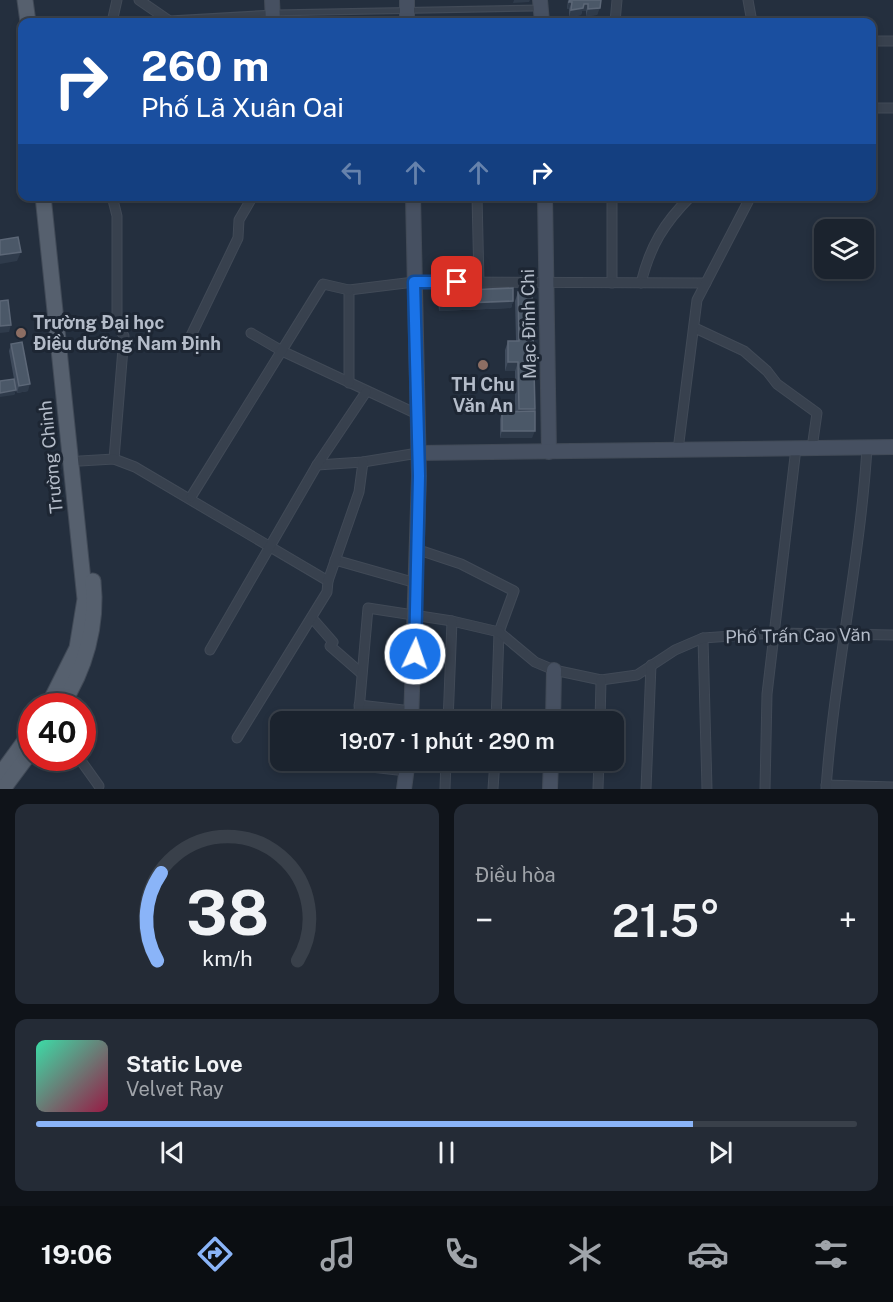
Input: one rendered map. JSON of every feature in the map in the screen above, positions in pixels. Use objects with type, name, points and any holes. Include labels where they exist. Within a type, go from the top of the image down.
[{"type":"main road","points":[[25,0],[27,18]]},
{"type":"main road","name":"Trường Chinh","points":[[44,201],[85,598],[77,648],[54,693]]},
{"type":"main road","name":"Trường Chinh","points":[[53,201],[95,603],[87,653],[67,693]]},
{"type":"main road","points":[[0,775],[18,750]]},
{"type":"main road","points":[[3,789],[18,769]]},
{"type":"street","points":[[113,18],[117,0]]},
{"type":"street","points":[[139,0],[164,18]]},
{"type":"street","points":[[615,18],[617,0]]},
{"type":"street","points":[[748,0],[751,18]]},
{"type":"street","points":[[876,41],[893,41]]},
{"type":"street","points":[[876,108],[893,108]]},
{"type":"street","points":[[113,201],[117,216],[117,324],[124,336],[114,459]]},
{"type":"street","points":[[186,346],[237,238],[239,220],[250,201]]},
{"type":"street","points":[[412,711],[417,615],[418,453],[413,201]]},
{"type":"street","points":[[477,201],[479,282]]},
{"type":"street","name":"Mạc Đĩnh Chi","points":[[545,201],[549,452]]},
{"type":"street","points":[[612,201],[612,283]]},
{"type":"street","points":[[641,283],[648,255],[656,239],[675,212],[686,201]]},
{"type":"street","points":[[678,450],[697,300],[749,201]]},
{"type":"street","points":[[190,497],[323,284],[349,290],[414,282],[706,283]]},
{"type":"street","points":[[349,290],[349,383]]},
{"type":"street","points":[[695,328],[744,351],[777,384],[817,413],[812,448]]},
{"type":"street","points":[[251,333],[282,351],[366,392],[417,414]]},
{"type":"street","points":[[210,650],[317,465],[366,392]]},
{"type":"street","points":[[317,465],[363,462],[418,453],[893,447]]},
{"type":"street","points":[[765,789],[767,694],[796,448]]},
{"type":"street","points":[[867,448],[863,515],[830,726],[826,787],[893,787]]},
{"type":"street","points":[[80,461],[114,459],[135,466],[190,497],[227,523],[328,581]]},
{"type":"street","points":[[237,738],[327,592],[328,581],[359,492],[363,462]]},
{"type":"street","points":[[416,549],[460,564],[514,591],[499,632],[496,711]]},
{"type":"street","points":[[335,560],[416,583]]},
{"type":"street","points":[[359,711],[368,609],[453,621],[499,632],[535,662],[555,670],[601,680],[600,711]]},
{"type":"street","points":[[312,618],[333,642],[330,646],[361,673]]},
{"type":"street","points":[[449,711],[453,621]]},
{"type":"street","name":"Phố Trấn Cao Văn","points":[[601,680],[637,675],[675,650],[703,638],[775,633],[893,635]]},
{"type":"street","points":[[703,638],[707,789]]},
{"type":"street","points":[[646,789],[651,665]]},
{"type":"street","points":[[553,711],[555,670]]},
{"type":"street","points":[[360,705],[388,711]]},
{"type":"street","points":[[88,771],[99,786]]},
{"type":"street","points":[[404,789],[406,771]]},
{"type":"street","points":[[445,789],[446,771]]},
{"type":"street","points":[[494,789],[495,771]]},
{"type":"street","points":[[550,789],[551,771]]},
{"type":"street","points":[[598,771],[598,789]]},
{"type":"lane","points":[[203,18],[273,12],[407,11],[541,4]]},
{"type":"building","points":[[570,0],[601,0],[600,8],[588,9],[588,4],[584,4],[583,8],[571,10]]},
{"type":"building","points":[[18,237],[21,252],[0,255],[0,240]]},
{"type":"building","points":[[513,288],[513,301],[441,304],[441,291]]},
{"type":"building","points":[[518,292],[532,292],[535,409],[519,409],[518,362],[508,362],[508,341],[519,341]]},
{"type":"building","points":[[8,300],[11,325],[0,326],[0,301]]},
{"type":"building","points":[[22,342],[30,384],[19,386],[11,344]]},
{"type":"building","points":[[14,379],[16,390],[0,393],[0,381]]},
{"type":"building","points":[[535,411],[535,431],[502,431],[502,412]]},
{"type":"place","name":"Trường Đại học Điều dưỡng Nam Định","points":[[21,333]]},
{"type":"place","name":"TH Chu Văn An","points":[[483,365]]},
{"type":"route","points":[[415,654],[419,476],[414,282],[457,282]]}]
